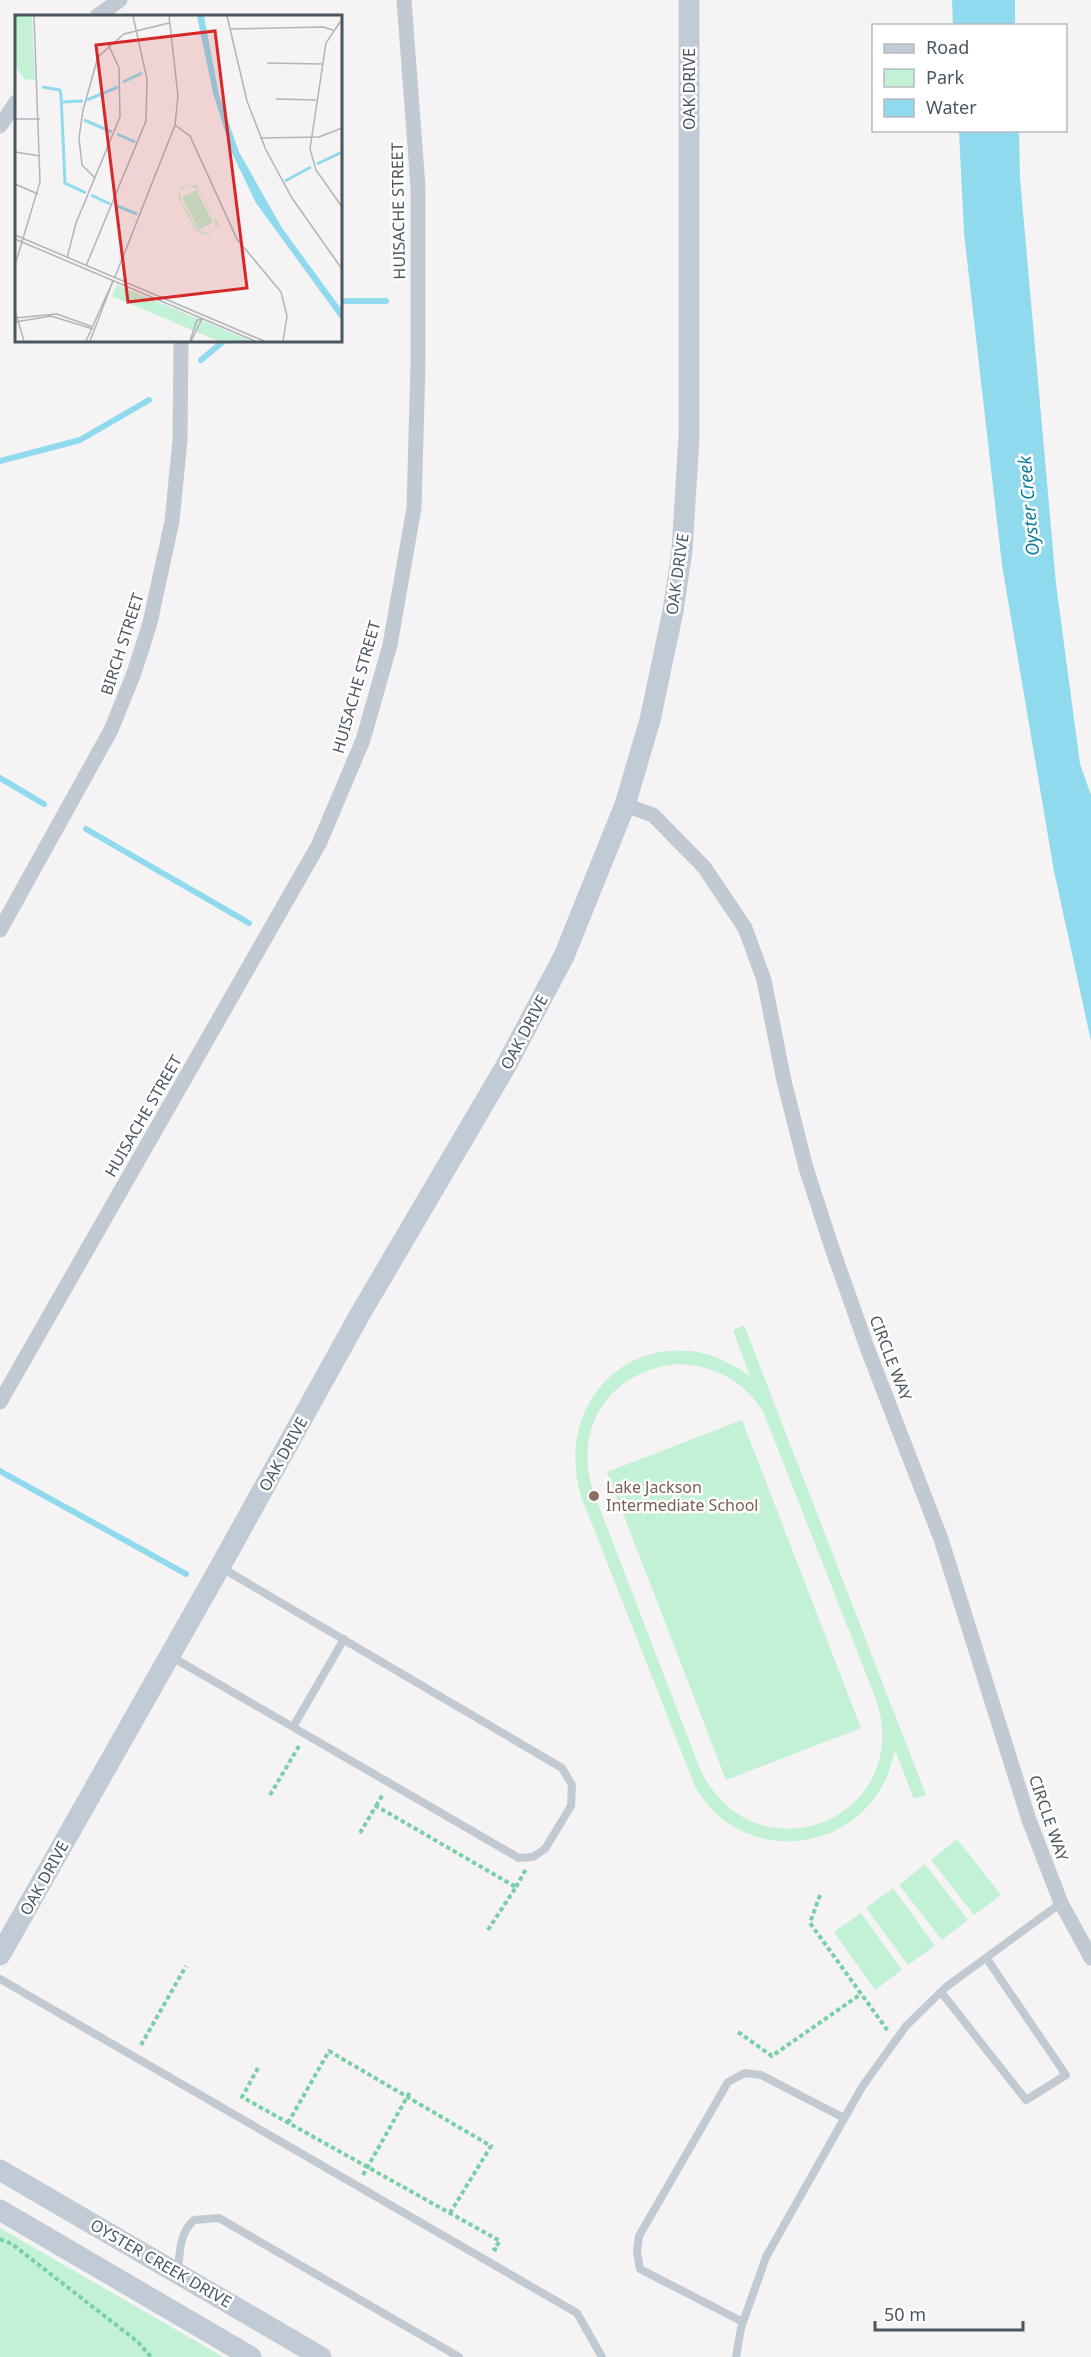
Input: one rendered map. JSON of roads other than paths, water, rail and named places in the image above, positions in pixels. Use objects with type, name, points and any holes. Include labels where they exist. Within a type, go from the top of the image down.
[{"type":"street","name":"HUISACHE STREET","points":[[0,1402],[319,844],[363,741],[390,645],[414,508],[418,364],[418,187],[404,0]]},
{"type":"street","name":"OAK DRIVE","points":[[0,1955],[359,1316],[507,1064],[564,956],[625,805],[650,720],[673,611],[682,551],[689,437],[689,0]]},
{"type":"street","points":[[0,126],[15,104]]},
{"type":"street","name":"BIRCH STREET","points":[[0,930],[111,729],[134,673],[150,623],[172,521],[180,440],[181,342]]},
{"type":"street","name":"CIRCLE WAY","points":[[625,805],[653,815],[704,867],[745,928],[764,980],[787,1092],[806,1168],[828,1236],[868,1350],[941,1539],[1029,1820],[1061,1903],[1091,1958]]},
{"type":"street","name":"OYSTER CREEK DRIVE","points":[[0,2170],[321,2357]]},
{"type":"street","points":[[0,2210],[251,2357]]},
{"type":"lane","points":[[169,1656],[519,1858],[533,1857],[545,1849],[571,1806],[572,1785],[562,1768],[220,1567]]},
{"type":"lane","points":[[293,1727],[344,1639]]},
{"type":"lane","points":[[736,2357],[743,2322],[766,2257],[862,2087],[906,2026],[941,1992],[1061,1903]]},
{"type":"lane","points":[[941,1992],[1026,2100],[1066,2074],[987,1959]]},
{"type":"lane","points":[[0,1979],[577,2313],[602,2357]]},
{"type":"lane","points":[[743,2322],[640,2269],[637,2252],[639,2236],[728,2082],[745,2073],[761,2075],[844,2118]]},
{"type":"lane","points":[[178,2272],[181,2240],[185,2228],[194,2220],[219,2218],[459,2357]]},
{"type":"water","points":[[952,0],[1015,0],[1015,24],[953,24]]},
{"type":"water","name":"Oyster Creek","points":[[959,132],[1019,132],[1020,178],[1056,584],[1080,764],[1091,795],[1091,1041],[1054,871],[1002,565],[964,233]]},
{"type":"waterway","points":[[342,301],[386,301]]},
{"type":"waterway","points":[[201,360],[223,342]]},
{"type":"waterway","points":[[0,461],[80,440],[149,400]]},
{"type":"waterway","points":[[0,778],[44,804]]},
{"type":"waterway","points":[[86,829],[249,923]]},
{"type":"waterway","points":[[0,1471],[186,1574]]},
{"type":"place","name":"Lake Jackson Intermediate School","points":[[594,1496]]}]
